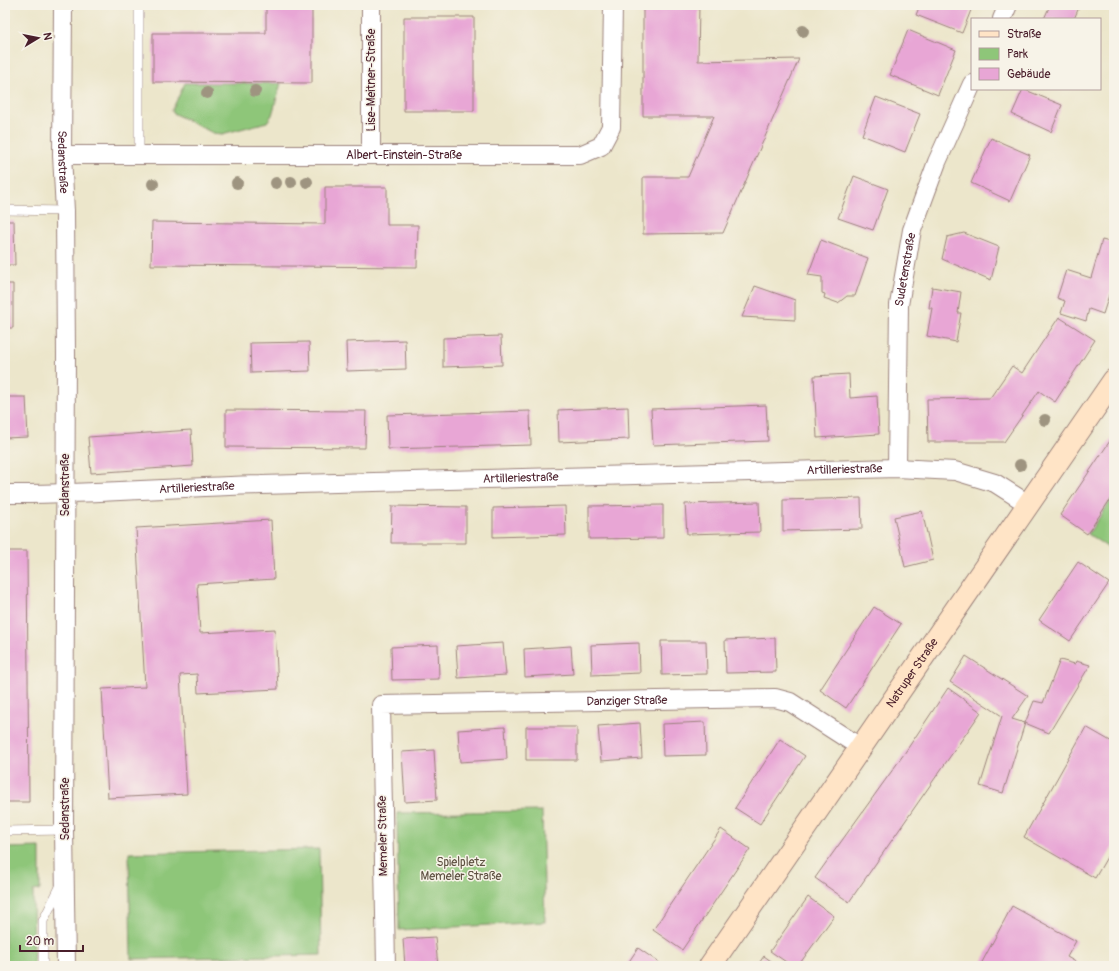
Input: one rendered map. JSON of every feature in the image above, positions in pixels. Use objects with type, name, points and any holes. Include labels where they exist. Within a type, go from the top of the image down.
[{"type":"street","name":"Sedanstraße","points":[[63,5],[62,155],[65,210],[64,830],[66,966]]},
{"type":"street","name":"Lise-Meitner-Straße","points":[[371,5],[371,154]]},
{"type":"street","name":"Albert-Einstein-Straße","points":[[62,155],[580,155],[601,146],[611,127],[613,5]]},
{"type":"street","points":[[1002,18],[1008,5]]},
{"type":"street","name":"Sudetenstraße","points":[[898,468],[899,305],[912,230],[937,162],[971,86]]},
{"type":"street","name":"Natruper Straße","points":[[710,966],[1114,380]]},
{"type":"street","name":"Artilleriestraße","points":[[5,494],[65,495],[228,486],[534,476],[898,468],[955,471],[995,483],[1028,504]]},
{"type":"street","name":"Danziger Straße","points":[[381,705],[775,698],[790,702],[860,747]]},
{"type":"street","name":"Memeler Straße","points":[[381,705],[386,966]]},
{"type":"lane","points":[[139,5],[139,154]]},
{"type":"lane","points":[[5,210],[65,210]]},
{"type":"lane","points":[[5,831],[64,830]]},
{"type":"lane","points":[[43,966],[43,921],[65,879]]},
{"type":"green space","points":[[185,83],[281,83],[272,115],[267,122],[222,134],[213,133],[173,113],[172,110]]},
{"type":"green space","points":[[1114,496],[1114,542],[1110,549],[1088,534]]},
{"type":"green space","name":"Spielpletz Memeler Straße","points":[[542,811],[545,922],[399,930],[397,813]]},
{"type":"green space","points":[[40,847],[40,890],[33,891],[34,966],[5,966],[5,848]]},
{"type":"green space","points":[[319,849],[321,955],[131,959],[129,853]]},
{"type":"building","points":[[266,5],[312,5],[312,83],[153,82],[153,33],[266,33]]},
{"type":"building","points":[[643,5],[699,5],[698,61],[799,59],[723,233],[643,234],[643,177],[688,177],[714,116],[643,116]]},
{"type":"building","points":[[920,5],[973,5],[962,33],[916,15]]},
{"type":"building","points":[[1050,5],[1080,5],[1074,18],[1044,18]]},
{"type":"building","points":[[404,17],[474,17],[474,111],[404,111]]},
{"type":"building","points":[[908,30],[956,50],[938,95],[890,75]]},
{"type":"building","points":[[1023,90],[1062,105],[1051,132],[1012,114]]},
{"type":"building","points":[[876,97],[920,114],[905,152],[862,135]]},
{"type":"building","points":[[991,138],[1030,155],[1010,201],[971,183]]},
{"type":"building","points":[[854,176],[888,189],[873,230],[838,218]]},
{"type":"building","points":[[325,187],[387,187],[387,225],[418,225],[417,267],[151,265],[152,222],[325,224]]},
{"type":"building","points":[[5,221],[14,221],[15,265],[5,265]]},
{"type":"building","points":[[964,233],[999,247],[991,280],[942,259],[947,237]]},
{"type":"building","points":[[821,240],[868,258],[855,296],[847,296],[838,303],[824,298],[825,294],[822,293],[822,277],[808,275]]},
{"type":"building","points":[[1102,240],[1114,243],[1114,294],[1110,292],[1103,314],[1089,309],[1086,321],[1061,313],[1065,301],[1057,298],[1066,270],[1091,278]]},
{"type":"building","points":[[5,284],[13,284],[13,328],[5,328]]},
{"type":"building","points":[[755,286],[795,300],[795,320],[742,317]]},
{"type":"building","points":[[932,287],[961,292],[958,313],[961,313],[956,342],[927,336],[932,308],[929,308]]},
{"type":"building","points":[[1059,317],[1095,340],[1055,402],[1039,391],[1004,442],[928,442],[927,399],[990,398],[1012,366],[1022,373]]},
{"type":"building","points":[[501,336],[502,365],[443,367],[443,338]]},
{"type":"building","points":[[405,340],[406,369],[347,371],[346,342]]},
{"type":"building","points":[[309,342],[310,371],[251,373],[250,343]]},
{"type":"building","points":[[849,374],[850,398],[877,396],[879,434],[817,438],[814,376]]},
{"type":"building","points":[[5,397],[26,397],[28,437],[5,438]]},
{"type":"building","points":[[766,405],[768,441],[653,445],[651,409]]},
{"type":"building","points":[[628,407],[629,439],[559,442],[558,410]]},
{"type":"building","points":[[226,410],[366,411],[365,448],[226,447]]},
{"type":"building","points":[[530,411],[531,445],[388,449],[387,415]]},
{"type":"building","points":[[191,430],[193,466],[91,473],[88,437]]},
{"type":"building","points":[[1114,435],[1114,494],[1087,534],[1060,515]]},
{"type":"building","points":[[861,498],[862,529],[783,531],[783,500]]},
{"type":"building","points":[[759,502],[760,532],[687,534],[685,504]]},
{"type":"building","points":[[663,505],[663,538],[589,539],[589,506]]},
{"type":"building","points":[[392,506],[466,507],[466,543],[391,543]]},
{"type":"building","points":[[565,506],[566,535],[493,537],[493,508]]},
{"type":"building","points":[[922,511],[933,560],[905,567],[894,517]]},
{"type":"building","points":[[271,520],[274,579],[197,584],[200,633],[275,629],[278,689],[198,693],[197,674],[180,675],[187,794],[108,798],[102,689],[145,687],[136,528]]},
{"type":"building","points":[[5,551],[27,551],[29,802],[5,802]]},
{"type":"building","points":[[1078,562],[1109,583],[1070,641],[1039,620]]},
{"type":"building","points":[[874,607],[901,624],[846,708],[820,690]]},
{"type":"building","points":[[775,638],[776,672],[726,673],[725,640]]},
{"type":"building","points":[[661,641],[706,641],[707,674],[662,675]]},
{"type":"building","points":[[503,643],[506,675],[458,678],[456,646]]},
{"type":"building","points":[[639,643],[640,673],[592,675],[591,645]]},
{"type":"building","points":[[438,645],[439,679],[392,680],[391,647]]},
{"type":"building","points":[[571,646],[573,674],[525,677],[524,649]]},
{"type":"building","points":[[966,656],[1028,696],[1012,719],[1025,723],[1003,793],[980,786],[1002,716],[950,682]]},
{"type":"building","points":[[1060,660],[1075,664],[1076,661],[1090,665],[1049,733],[1025,723],[1034,701],[1043,703]]},
{"type":"building","points":[[948,688],[981,712],[849,902],[815,878],[904,754]]},
{"type":"building","points":[[705,722],[706,755],[663,756],[662,724]]},
{"type":"building","points":[[640,723],[642,758],[601,761],[598,726]]},
{"type":"building","points":[[505,727],[507,759],[460,762],[458,730]]},
{"type":"building","points":[[526,727],[577,727],[577,760],[526,760]]},
{"type":"building","points":[[1086,727],[1114,743],[1114,845],[1095,878],[1024,837]]},
{"type":"building","points":[[780,739],[805,756],[760,824],[735,808]]},
{"type":"building","points":[[434,750],[437,800],[405,802],[402,752]]},
{"type":"building","points":[[721,829],[750,849],[682,950],[653,930]]},
{"type":"building","points":[[808,897],[834,916],[798,966],[792,966],[770,951]]},
{"type":"building","points":[[1012,906],[1076,941],[1067,957],[1081,965],[980,966]]},
{"type":"building","points":[[435,937],[438,966],[405,966],[403,939]]},
{"type":"building","points":[[638,948],[664,966],[626,966]]},
{"type":"building","points":[[764,956],[778,966],[757,966]]}]
